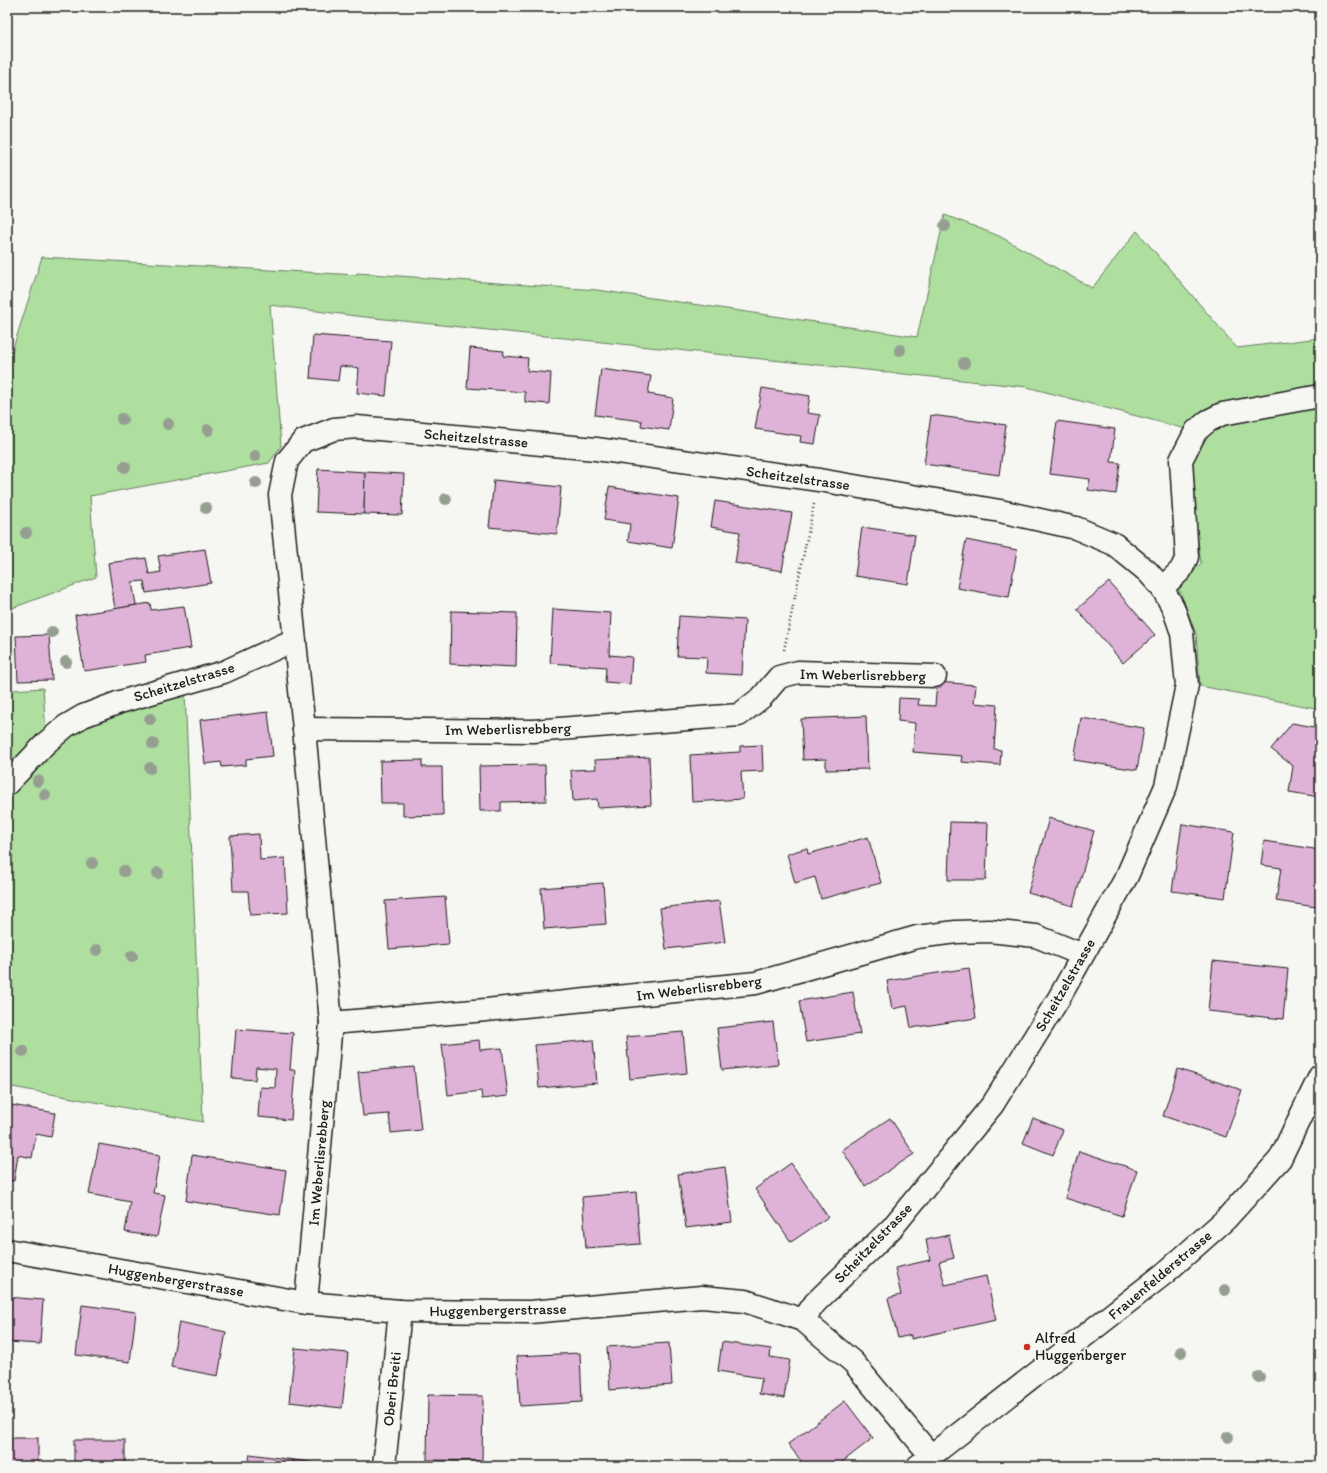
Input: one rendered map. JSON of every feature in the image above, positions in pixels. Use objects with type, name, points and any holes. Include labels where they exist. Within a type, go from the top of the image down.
[{"type":"street","points":[[1162,588],[1181,570],[1188,557],[1181,460],[1196,431],[1208,421],[1222,414],[1320,396]]},
{"type":"street","name":"Scheitzelstrasse","points":[[7,784],[66,726],[83,716],[120,702],[224,672],[283,645],[296,642],[280,495],[287,461],[303,440],[334,429],[357,428],[596,449],[818,480],[1000,511],[1076,528],[1114,544],[1148,572],[1162,588],[1173,607],[1182,632],[1187,685],[1166,786],[1127,876],[1059,998],[993,1104],[892,1228],[815,1303],[803,1320]]},
{"type":"street","name":"Im Weberlisrebberg","points":[[296,642],[331,1023],[306,1303]]},
{"type":"street","name":"Im Weberlisrebberg","points":[[304,728],[533,731],[739,715],[762,697],[779,677],[798,672],[935,676]]},
{"type":"street","name":"Im Weberlisrebberg","points":[[331,1023],[486,1010],[756,983],[917,938],[956,932],[989,931],[1036,936],[1082,955]]},
{"type":"street","name":"Frauenfelderstrasse","points":[[925,1461],[1165,1273],[1226,1219],[1280,1159],[1320,1076]]},
{"type":"street","name":"Huggenbergerstrasse","points":[[7,1250],[306,1303],[400,1311],[530,1312],[702,1297],[745,1301],[803,1320],[853,1362],[925,1461]]},
{"type":"street","name":"Oberi Breiti","points":[[384,1466],[400,1311]]},
{"type":"path","points":[[779,677],[818,480]]},
{"type":"green space","points":[[945,215],[999,236],[1092,288],[1137,231],[1237,348],[1320,338],[1320,709],[1200,686],[1196,634],[1179,589],[1201,563],[1187,466],[1201,433],[1027,387],[356,316],[270,305],[281,446],[269,463],[90,496],[96,577],[7,610],[7,367],[42,257],[357,275],[357,273],[597,290],[917,337]]},
{"type":"green space","points":[[7,630],[12,690],[43,688],[47,748],[99,715],[185,692],[203,1122],[7,1086]]},
{"type":"building","points":[[313,335],[391,341],[386,396],[357,393],[359,368],[340,366],[338,381],[310,378]]},
{"type":"building","points":[[470,348],[504,351],[503,356],[528,358],[527,371],[551,373],[549,404],[525,402],[525,392],[467,388]]},
{"type":"building","points":[[601,369],[651,376],[648,394],[673,398],[669,430],[641,426],[642,421],[595,415]]},
{"type":"building","points":[[762,388],[810,396],[807,413],[820,415],[815,444],[800,442],[801,436],[755,429]]},
{"type":"building","points":[[931,415],[1006,425],[999,475],[924,464]]},
{"type":"building","points":[[1057,421],[1115,429],[1111,462],[1120,463],[1116,494],[1088,490],[1090,479],[1050,474]]},
{"type":"building","points":[[318,469],[365,472],[364,514],[316,512]]},
{"type":"building","points":[[365,472],[404,474],[402,515],[364,514]]},
{"type":"building","points":[[494,480],[561,487],[557,534],[489,527]]},
{"type":"building","points":[[609,487],[679,498],[672,548],[628,541],[630,524],[604,520]]},
{"type":"building","points":[[715,501],[792,513],[782,571],[735,563],[740,532],[711,527]]},
{"type":"building","points":[[862,527],[915,535],[908,584],[855,576]]},
{"type":"building","points":[[966,540],[1017,550],[1009,597],[957,588]]},
{"type":"building","points":[[205,549],[211,583],[146,593],[144,581],[132,582],[136,605],[115,609],[108,563],[146,558],[149,574],[161,572],[158,556]]},
{"type":"building","points":[[1109,582],[1155,635],[1123,663],[1077,609]]},
{"type":"building","points":[[150,603],[151,610],[184,606],[191,648],[145,655],[146,662],[84,671],[75,615]]},
{"type":"building","points":[[553,609],[611,613],[609,655],[632,657],[630,684],[605,682],[606,667],[550,663]]},
{"type":"building","points":[[451,611],[517,613],[516,667],[450,664]]},
{"type":"building","points":[[679,616],[745,620],[742,675],[706,673],[707,657],[677,656]]},
{"type":"building","points":[[49,635],[52,680],[18,681],[16,636]]},
{"type":"building","points":[[937,682],[976,685],[974,703],[997,705],[994,749],[1001,750],[1000,765],[961,762],[962,756],[913,752],[915,723],[898,721],[899,698],[919,699],[918,705],[935,706]]},
{"type":"building","points":[[268,712],[273,756],[246,759],[246,765],[222,767],[221,762],[205,764],[200,720]]},
{"type":"building","points":[[866,716],[868,769],[826,770],[826,759],[803,760],[801,719]]},
{"type":"building","points":[[1081,718],[1144,728],[1137,770],[1074,760]]},
{"type":"building","points":[[1292,723],[1320,728],[1320,797],[1289,792],[1293,766],[1271,749]]},
{"type":"building","points":[[762,745],[763,771],[741,772],[743,799],[692,802],[690,755],[740,752],[740,746]]},
{"type":"building","points":[[649,757],[651,805],[598,808],[597,799],[573,801],[571,770],[596,769],[595,760]]},
{"type":"building","points":[[422,760],[422,767],[442,767],[443,815],[403,816],[403,803],[381,803],[380,761]]},
{"type":"building","points":[[545,765],[546,801],[501,802],[501,811],[480,811],[479,766]]},
{"type":"building","points":[[1049,818],[1094,831],[1073,906],[1028,893]]},
{"type":"building","points":[[950,822],[988,823],[986,880],[948,880]]},
{"type":"building","points":[[1182,824],[1234,832],[1225,898],[1172,891]]},
{"type":"building","points":[[259,834],[260,860],[285,858],[288,913],[250,915],[248,891],[233,891],[230,836]]},
{"type":"building","points":[[868,837],[881,883],[821,899],[815,877],[795,883],[787,854],[807,848],[808,854]]},
{"type":"building","points":[[1264,841],[1320,850],[1320,882],[1316,907],[1276,901],[1281,868],[1261,865]]},
{"type":"building","points":[[603,883],[606,924],[544,929],[541,888]]},
{"type":"building","points":[[445,897],[449,944],[389,949],[385,901]]},
{"type":"building","points":[[719,901],[725,942],[666,949],[660,908]]},
{"type":"building","points":[[1213,961],[1288,969],[1283,1019],[1208,1011]]},
{"type":"building","points":[[969,968],[976,1018],[911,1028],[907,1006],[892,1009],[887,981]]},
{"type":"building","points":[[853,992],[860,1034],[806,1042],[799,1001]]},
{"type":"building","points":[[773,1022],[778,1064],[722,1070],[717,1028]]},
{"type":"building","points":[[236,1029],[293,1033],[290,1070],[295,1070],[291,1120],[258,1117],[260,1087],[275,1088],[276,1069],[256,1067],[255,1080],[232,1078]]},
{"type":"building","points":[[683,1032],[687,1073],[630,1079],[626,1037]]},
{"type":"building","points":[[479,1040],[480,1050],[502,1048],[508,1096],[482,1099],[481,1091],[448,1095],[442,1044]]},
{"type":"building","points":[[593,1040],[597,1083],[539,1088],[535,1045]]},
{"type":"building","points":[[414,1067],[421,1130],[391,1133],[389,1114],[363,1116],[358,1072]]},
{"type":"building","points":[[1178,1069],[1242,1090],[1226,1137],[1163,1116]]},
{"type":"building","points":[[12,1105],[55,1113],[51,1137],[36,1134],[32,1158],[18,1155],[14,1181],[7,1180],[7,1132]]},
{"type":"building","points":[[890,1118],[914,1154],[865,1186],[842,1150]]},
{"type":"building","points":[[1033,1118],[1063,1130],[1053,1155],[1023,1143]]},
{"type":"building","points":[[99,1144],[160,1155],[153,1193],[165,1195],[157,1237],[125,1232],[130,1202],[89,1194]]},
{"type":"building","points":[[1079,1151],[1137,1170],[1122,1216],[1065,1198]]},
{"type":"building","points":[[192,1155],[286,1170],[280,1215],[186,1201]]},
{"type":"building","points":[[791,1163],[828,1217],[791,1242],[755,1189]]},
{"type":"building","points":[[725,1167],[732,1222],[686,1228],[678,1174]]},
{"type":"building","points":[[636,1192],[640,1244],[586,1248],[582,1197]]},
{"type":"building","points":[[949,1235],[954,1258],[939,1262],[945,1285],[986,1276],[996,1320],[911,1339],[911,1335],[898,1338],[888,1298],[901,1295],[895,1268],[930,1260],[926,1240]]},
{"type":"building","points":[[7,1297],[43,1300],[40,1344],[7,1342]]},
{"type":"building","points":[[82,1305],[136,1312],[130,1362],[76,1355]]},
{"type":"building","points":[[179,1322],[226,1332],[218,1376],[171,1367]]},
{"type":"building","points":[[722,1342],[771,1349],[770,1357],[790,1360],[784,1398],[759,1394],[762,1378],[718,1371]]},
{"type":"building","points":[[669,1343],[672,1385],[610,1390],[607,1347]]},
{"type":"building","points":[[295,1348],[348,1353],[342,1408],[289,1402]]},
{"type":"building","points":[[580,1353],[582,1402],[520,1406],[517,1356]]},
{"type":"building","points":[[428,1395],[483,1396],[482,1461],[427,1460]]},
{"type":"building","points":[[845,1401],[873,1438],[837,1466],[805,1466],[788,1444]]},
{"type":"building","points":[[7,1438],[38,1438],[38,1466],[7,1466]]},
{"type":"building","points":[[74,1440],[125,1440],[125,1466],[74,1466]]},
{"type":"building","points":[[250,1454],[294,1460],[293,1466],[248,1466]]},
{"type":"building","points":[[294,1460],[338,1466],[293,1466]]},
{"type":"building","points":[[159,1464],[206,1464],[206,1466],[159,1466]]},
{"type":"place","name":"Alfred Huggenberger","points":[[1027,1347]]}]
